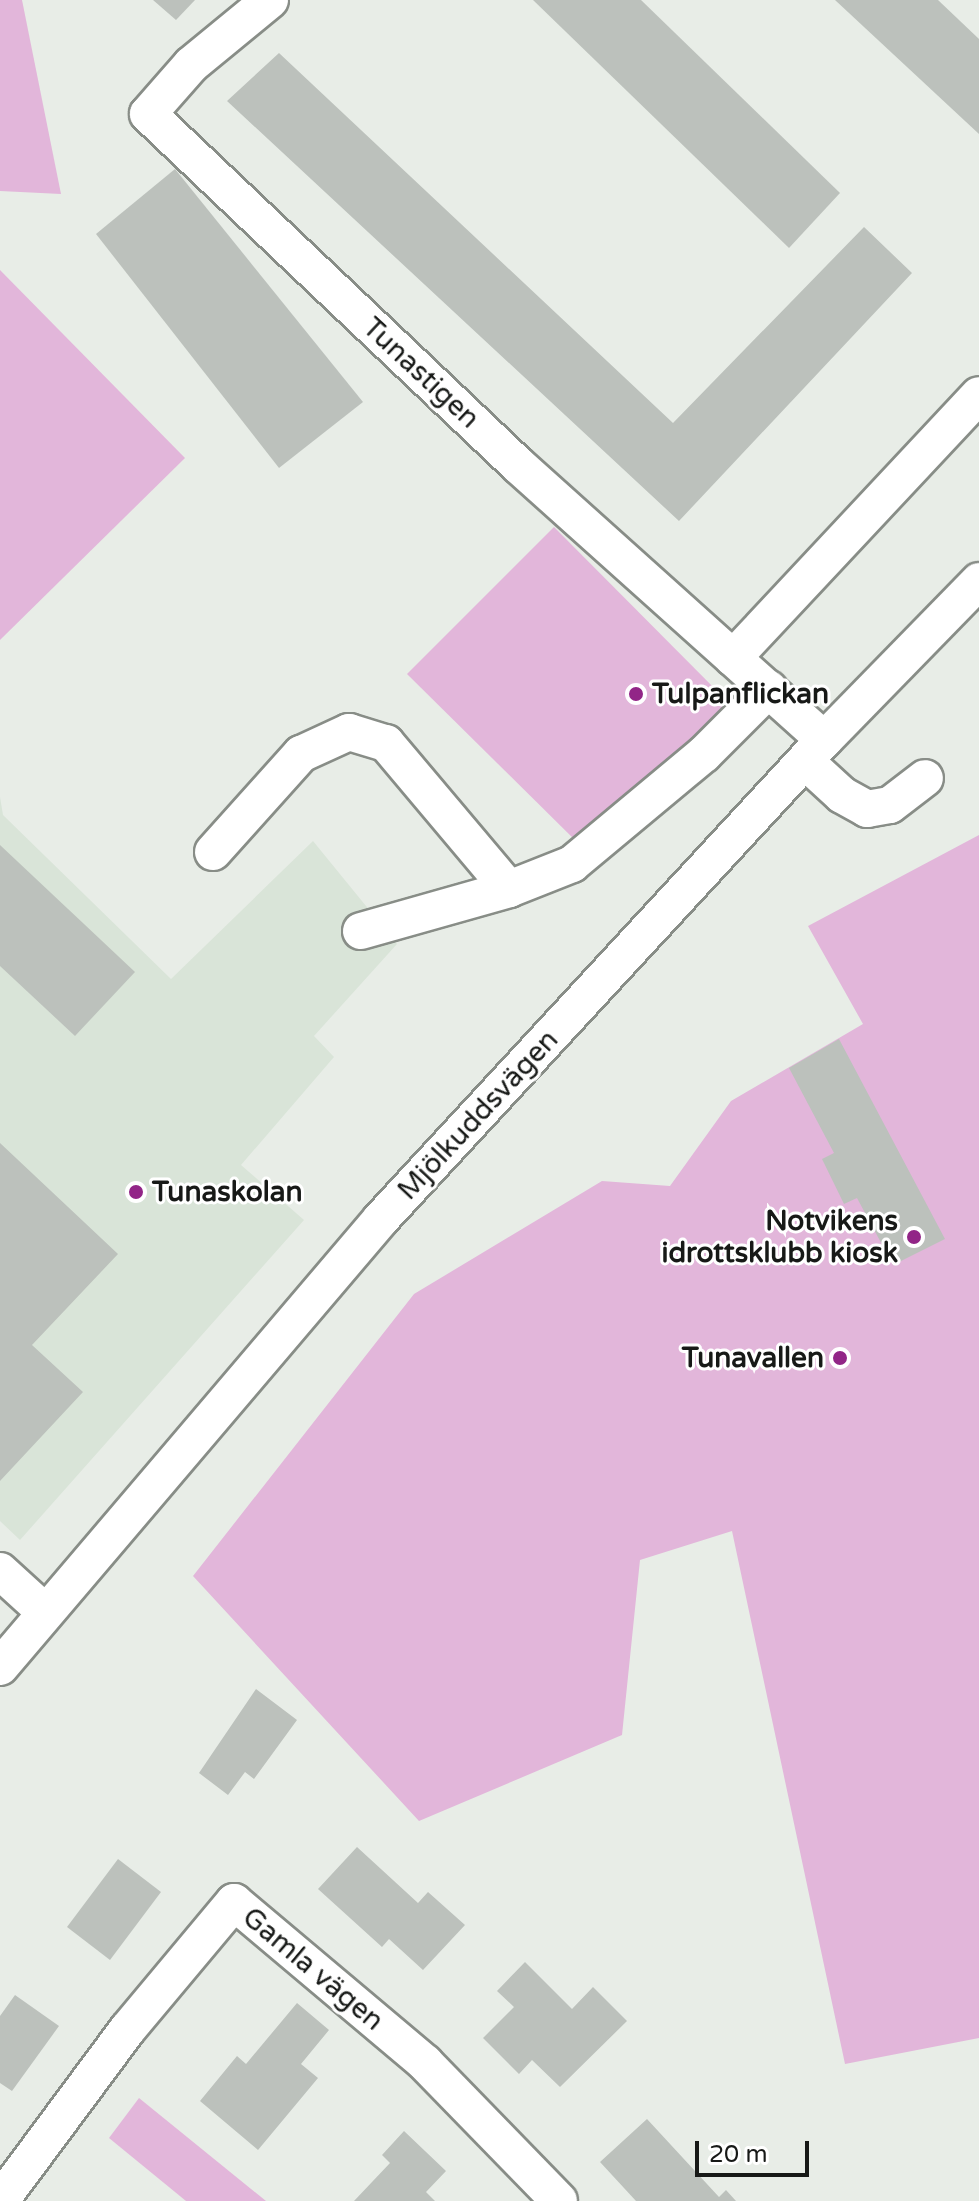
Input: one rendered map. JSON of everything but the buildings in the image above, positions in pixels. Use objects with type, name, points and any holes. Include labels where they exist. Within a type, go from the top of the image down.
[{"type":"street","name":"Tunastigen","points":[[270,0],[191,65],[148,114],[518,465],[769,689],[815,750],[842,795],[867,809],[890,805],[925,778]]},
{"type":"street","points":[[733,658],[979,395]]},
{"type":"street","name":"Mjölkuddsvägen","points":[[0,1667],[44,1611],[381,1219],[815,750],[979,581]]},
{"type":"street","points":[[361,931],[509,889],[572,864],[704,754],[769,689]]},
{"type":"street","points":[[213,852],[301,754],[349,732],[386,743],[509,889]]},
{"type":"street","points":[[0,1571],[44,1611]]},
{"type":"street","name":"Gamla vägen","points":[[0,2201],[127,2030],[234,1902],[425,2063],[559,2201]]},
{"type":"shaded area","points":[[0,0],[22,0],[61,194],[0,191]]},
{"type":"shaded area","points":[[0,270],[185,458],[0,640]]},
{"type":"shaded area","points":[[554,527],[733,707],[583,848],[407,674]]},
{"type":"shaded area","name":"Tunaskolan","points":[[0,797],[3,815],[171,979],[313,841],[397,944],[314,1036],[334,1057],[241,1165],[304,1220],[20,1540],[0,1521]]},
{"type":"shaded area","points":[[979,835],[979,2038],[845,2064],[732,1531],[640,1560],[622,1735],[419,1821],[193,1576],[414,1294],[602,1181],[670,1186],[731,1101],[863,1024],[808,926]]},
{"type":"shaded area","points":[[139,2098],[266,2201],[186,2201],[109,2138]]},
{"type":"place","name":"Tulpanflickan","points":[[636,694]]},
{"type":"place","name":"Tunaskolan","points":[[136,1192]]},
{"type":"place","name":"Notvikens idrottsklubb kiosk","points":[[914,1237]]},
{"type":"place","name":"Tunavallen","points":[[840,1358]]}]
